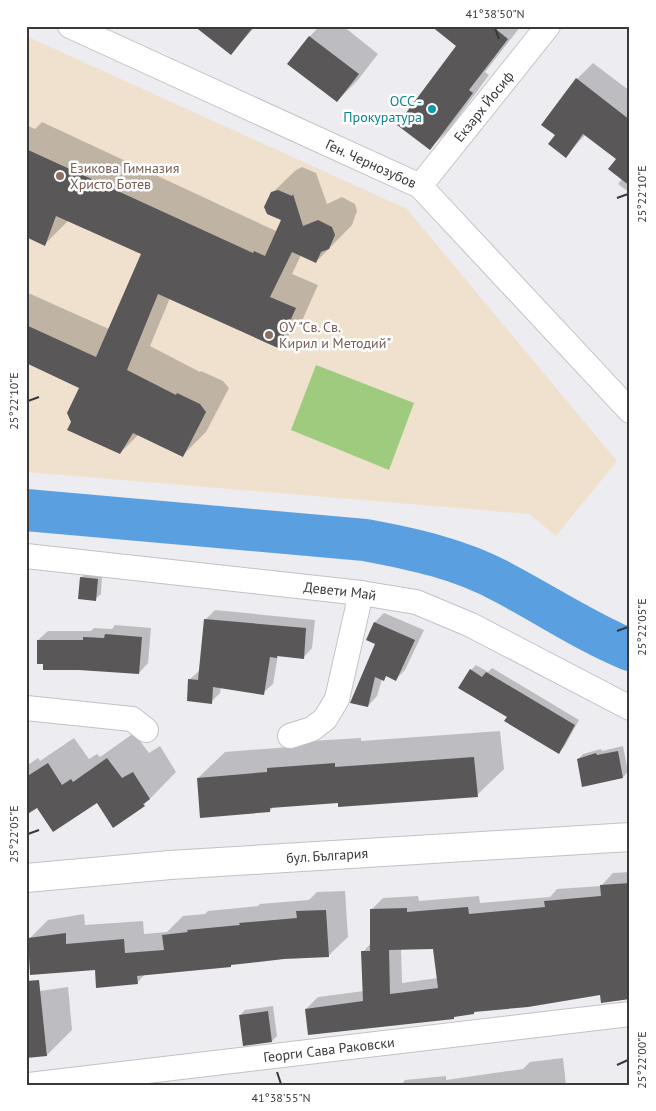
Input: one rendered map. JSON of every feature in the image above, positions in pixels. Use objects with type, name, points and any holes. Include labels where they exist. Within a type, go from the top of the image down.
[{"type":"main road","name":"бул. България","points":[[26,878],[170,865],[630,837]]},
{"type":"street","name":"Ген. Чернозубов","points":[[70,26],[420,186],[630,411]]},
{"type":"street","name":"Екзарх Йосиф","points":[[420,186],[548,26]]},
{"type":"street","name":"Девети Май","points":[[26,556],[361,593],[416,602],[471,625],[630,708]]},
{"type":"street","points":[[290,736],[312,729],[325,719],[336,699],[361,593]]},
{"type":"street","points":[[26,708],[132,719],[146,730]]},
{"type":"street","name":"Георги Сава Раковски","points":[[28,1085],[630,1014]]},
{"type":"shaded area","name":"ОУ \"Св. Св. Кирил и Методий\"","points":[[26,36],[407,209],[617,461],[556,536],[529,514],[26,472]]},
{"type":"green space","points":[[316,365],[414,403],[389,470],[291,430]]},
{"type":"building","points":[[194,26],[254,26],[231,55]]},
{"type":"building","points":[[431,26],[492,26],[508,39],[469,90],[473,93],[430,150],[397,125],[456,46]]},
{"type":"building","points":[[309,36],[359,74],[337,102],[287,64]]},
{"type":"building","points":[[576,78],[630,120],[630,186],[608,169],[616,159],[583,134],[566,158],[548,144],[555,135],[541,125]]},
{"type":"building","points":[[26,149],[253,253],[254,251],[265,256],[281,220],[267,214],[264,207],[271,192],[278,190],[292,196],[293,194],[303,226],[318,220],[332,227],[335,235],[329,249],[321,252],[316,263],[292,252],[270,297],[296,308],[278,348],[158,294],[127,370],[176,395],[177,393],[200,404],[206,412],[183,457],[133,433],[120,454],[67,430],[71,422],[67,413],[79,388],[26,363],[26,325],[96,357],[141,254],[56,216],[45,246],[26,237]]},
{"type":"building","points":[[80,577],[98,579],[96,601],[78,599]]},
{"type":"building","points":[[204,619],[306,628],[304,659],[270,657],[264,695],[213,687],[212,704],[187,701],[188,679],[198,680]]},
{"type":"building","points":[[374,622],[415,640],[396,681],[386,676],[384,681],[375,677],[368,707],[350,703],[375,644],[366,640]]},
{"type":"building","points":[[105,634],[142,637],[139,674],[43,670],[43,664],[37,664],[37,640],[83,640],[83,637],[104,638]]},
{"type":"building","points":[[470,669],[482,677],[486,672],[575,725],[559,754],[504,721],[507,717],[458,688]]},
{"type":"building","points":[[618,751],[623,778],[582,787],[577,759],[596,753],[597,755]]},
{"type":"building","points":[[474,757],[478,797],[338,807],[338,803],[270,808],[270,812],[200,818],[197,778],[267,772],[267,768],[335,763],[335,767]]},
{"type":"building","points":[[107,758],[122,778],[133,772],[150,799],[143,804],[145,806],[113,828],[97,803],[53,832],[37,808],[26,815],[26,777],[48,763],[62,785],[71,779],[73,782]]},
{"type":"building","points":[[630,883],[630,999],[601,1003],[600,995],[528,1007],[474,1012],[474,1014],[454,1017],[454,1019],[308,1035],[305,1009],[363,1001],[361,951],[370,951],[370,909],[407,908],[407,912],[468,907],[469,914],[545,907],[544,901],[601,896],[600,885]],"holes":[[[433,949],[438,988],[390,994],[389,950]]]},
{"type":"building","points":[[326,910],[329,957],[284,959],[231,965],[231,967],[137,976],[138,984],[96,988],[95,970],[30,975],[28,938],[66,933],[66,944],[124,939],[125,953],[164,950],[162,935],[188,932],[187,930],[240,925],[239,923],[297,918],[296,911]]},
{"type":"building","points":[[39,980],[47,1056],[26,1058],[26,981]]},
{"type":"building","points":[[268,1011],[272,1042],[243,1046],[239,1015]]},
{"type":"waterway","points":[[26,510],[365,540],[419,551],[471,567],[520,591],[582,627],[630,650]]},
{"type":"place","name":"ОСС - Прокуратура","points":[[432,109]]},
{"type":"place","name":"Езикова Гимназия Христо Ботев","points":[[60,176]]},
{"type":"place","name":"ОУ \"Св. Св. Кирил и Методий\"","points":[[269,335]]}]
